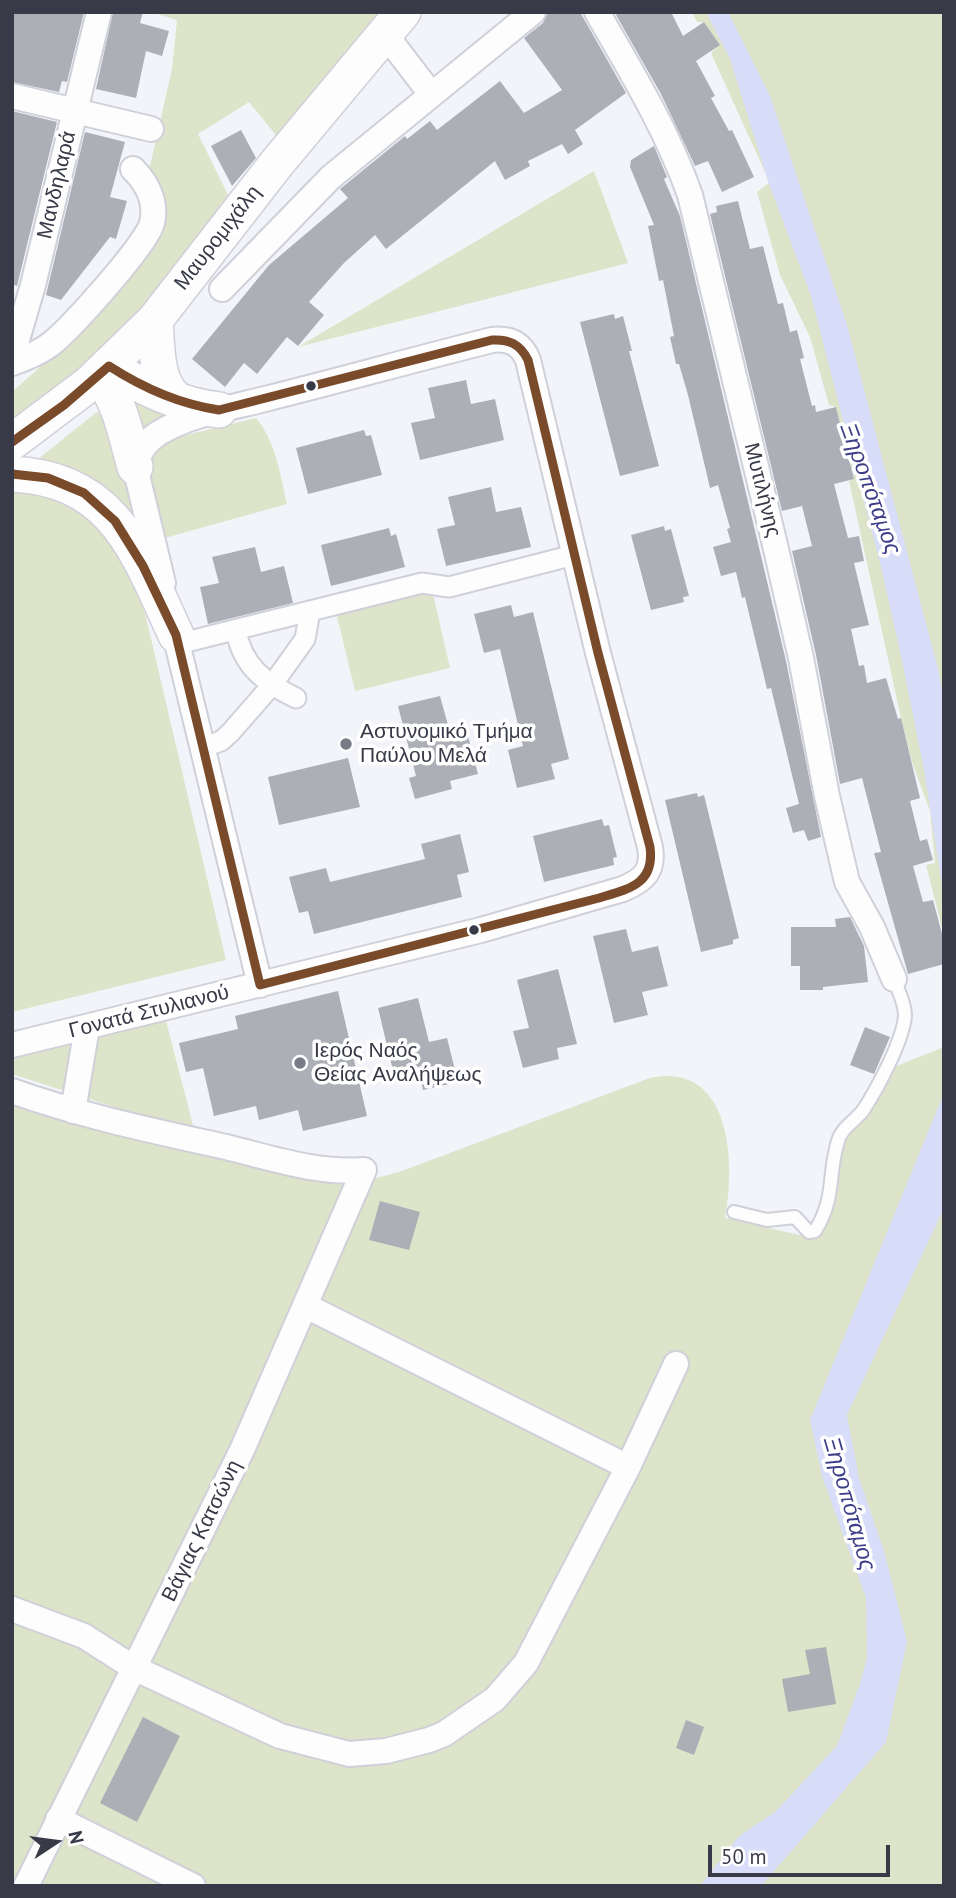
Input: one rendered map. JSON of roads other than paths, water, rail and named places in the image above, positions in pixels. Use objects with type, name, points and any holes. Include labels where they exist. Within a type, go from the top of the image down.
[{"type":"main road","name":"Μαυρομιχάλη","points":[[12,442],[64,405],[155,320],[277,163],[394,23]]},
{"type":"main road","points":[[155,320],[162,374],[169,392],[175,398]]},
{"type":"main road","points":[[104,370],[195,406],[219,410]]},
{"type":"main road","points":[[104,370],[135,467]]},
{"type":"main road","points":[[12,474],[38,476],[69,485],[102,506],[120,526],[137,556],[177,640]]},
{"type":"street","name":"Μανδηλαρά","points":[[12,358],[33,285],[99,12]]},
{"type":"street","name":"Μαυρομιχάλη","points":[[222,289],[331,177],[533,12]]},
{"type":"street","name":"Μυτιλήνης","points":[[597,12],[656,118],[690,195],[801,658],[827,796],[847,882],[873,927],[894,979]]},
{"type":"street","points":[[394,23],[431,94]]},
{"type":"street","points":[[12,96],[150,129]]},
{"type":"street","points":[[12,363],[37,354],[61,336],[149,230],[153,206],[143,180],[133,169]]},
{"type":"street","points":[[177,640],[236,629],[422,583],[449,587],[574,555],[528,360],[523,351],[517,344],[505,339],[492,340],[219,410],[155,436],[139,453],[135,467],[260,985]]},
{"type":"street","name":"Γονατά Στυλιανού","points":[[15,1045],[518,920],[623,889],[643,879],[650,868],[651,851],[574,555]]},
{"type":"street","points":[[204,747],[221,741],[230,733],[272,685],[306,639],[310,611]]},
{"type":"street","points":[[236,629],[238,642],[247,661],[258,675],[296,698]]},
{"type":"street","points":[[12,1091],[73,1111],[87,1027]]},
{"type":"street","name":"Βάγιας Κατσώνη","points":[[26,1886],[242,1450],[364,1170],[331,1170],[294,1163],[73,1111]]},
{"type":"street","points":[[306,1306],[628,1467]]},
{"type":"street","points":[[12,1609],[85,1636],[134,1668],[268,1731],[337,1752],[356,1754],[386,1751],[444,1734],[495,1699],[526,1664],[628,1467],[676,1364]]},
{"type":"street","points":[[58,1819],[193,1886]]},
{"type":"lane","points":[[734,1212],[767,1220],[795,1217],[809,1232],[815,1231],[831,1196],[836,1148],[841,1134],[862,1112],[892,1055],[902,1029],[905,1015],[894,979]]},
{"type":"water","name":"Ξηροπόταμος","points":[[706,12],[728,12],[770,96],[847,325],[938,669],[944,701],[944,897],[924,770],[900,651],[811,296],[769,184],[730,59]]},
{"type":"water","name":"Ξηροπόταμος","points":[[944,1093],[944,1208],[847,1415],[859,1478],[884,1551],[907,1641],[886,1742],[761,1886],[700,1886],[739,1836],[775,1812],[837,1746],[860,1684],[867,1657],[866,1598],[822,1476],[810,1420]]},
{"type":"place","name":"Αστυνομικό Τμήμα Παύλου Μελά","points":[[346,744]]},
{"type":"place","name":"Ιερός Ναός Θείας Αναλήψεως","points":[[300,1063]]}]
